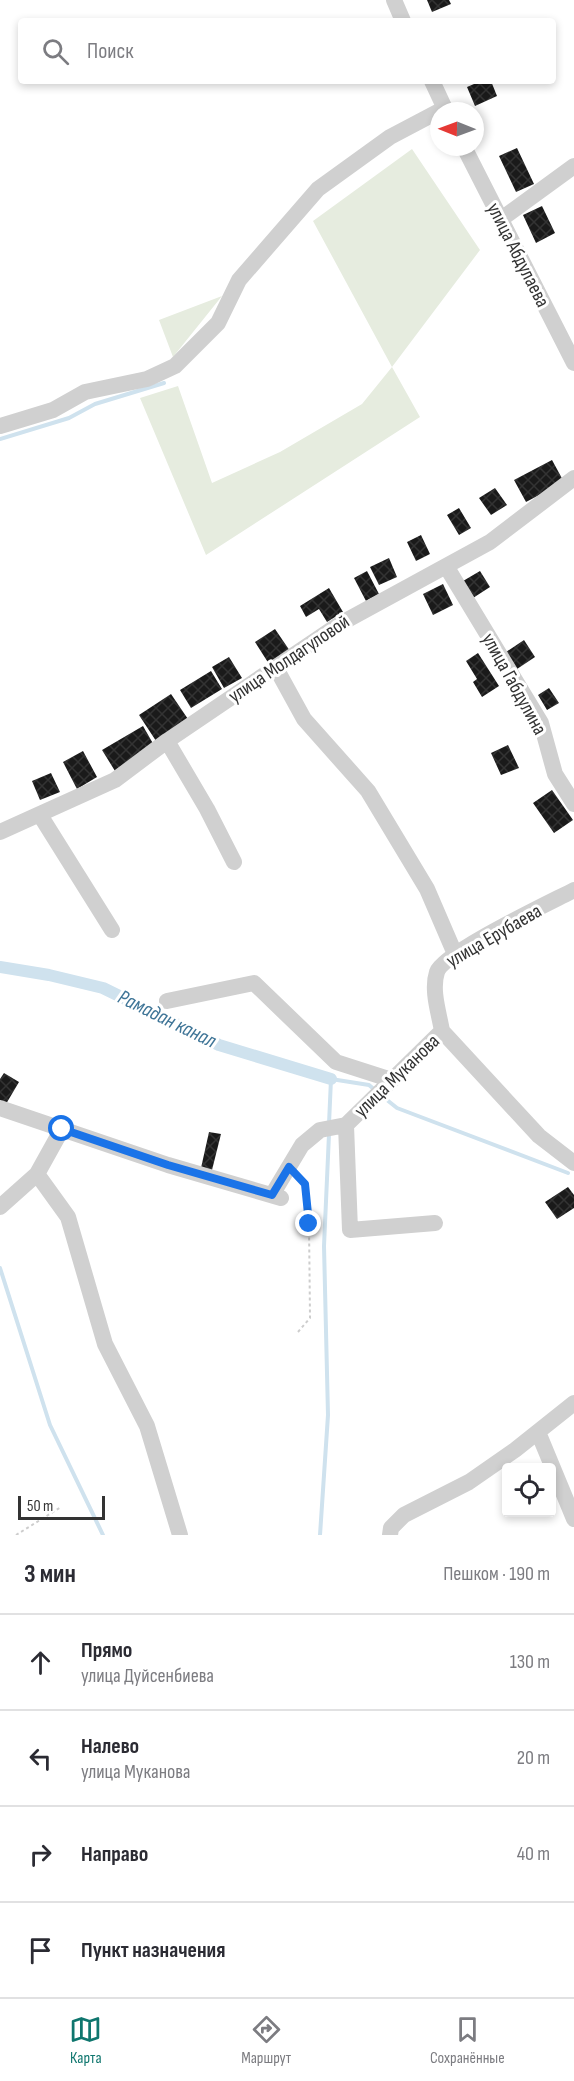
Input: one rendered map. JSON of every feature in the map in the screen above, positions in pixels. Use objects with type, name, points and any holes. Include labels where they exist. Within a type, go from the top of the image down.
[{"type":"street","points":[[394,0],[402,18]]},
{"type":"street","points":[[434,84],[442,102]]},
{"type":"street","points":[[0,426],[53,410],[85,392],[147,379],[175,366],[218,323],[239,280],[318,189],[390,137],[430,117]]},
{"type":"street","name":"улица Абдулаева","points":[[468,156],[574,363]]},
{"type":"street","points":[[500,220],[574,166]]},
{"type":"street","name":"улица Молдагуловой","points":[[0,831],[115,780],[167,741],[338,625],[490,542],[574,478]]},
{"type":"street","name":"улица Габдулина","points":[[446,566],[541,723],[555,774],[574,804]]},
{"type":"street","points":[[276,668],[304,719],[368,790],[427,889],[455,954]]},
{"type":"street","points":[[167,741],[207,809],[234,862]]},
{"type":"street","points":[[40,815],[112,930]]},
{"type":"street","name":"улица Ерубаева","points":[[442,1031],[435,988],[437,970],[455,954],[574,890]]},
{"type":"street","points":[[167,1001],[254,983],[336,1062],[392,1080]]},
{"type":"street","name":"улица Муканова","points":[[62,1129],[168,1165],[277,1197],[289,1167],[302,1145],[320,1130],[346,1125],[442,1031],[539,1136],[574,1163]]},
{"type":"street","points":[[0,1108],[62,1129],[37,1174],[0,1207]]},
{"type":"street","points":[[346,1125],[350,1230],[435,1223]]},
{"type":"street","points":[[37,1174],[68,1216],[105,1344],[147,1426],[180,1535]]},
{"type":"street","points":[[390,1535],[391,1528],[404,1515],[469,1482],[574,1403]]},
{"type":"street","points":[[538,1432],[574,1519]]},
{"type":"path","points":[[289,1167],[305,1184],[309,1224],[310,1318],[298,1332]]},
{"type":"path","points":[[16,1535],[61,1507]]},
{"type":"shaded area","points":[[412,149],[480,250],[392,367],[313,221]]},
{"type":"shaded area","points":[[222,296],[173,357],[159,320]]},
{"type":"shaded area","points":[[392,367],[420,417],[206,555],[140,398],[178,386],[212,483],[280,452],[362,404]]},
{"type":"building","points":[[427,0],[449,0],[451,4],[432,12]]},
{"type":"building","points":[[474,84],[492,84],[497,96],[484,102],[473,102],[467,87]]},
{"type":"building","points":[[517,148],[534,184],[516,192],[499,156]]},
{"type":"building","points":[[542,206],[555,233],[536,243],[523,215]]},
{"type":"building","points":[[552,460],[564,482],[526,502],[514,480]]},
{"type":"building","points":[[495,488],[507,505],[491,515],[479,498]]},
{"type":"building","points":[[459,508],[471,528],[459,535],[447,515]]},
{"type":"building","points":[[421,535],[430,554],[416,561],[407,542]]},
{"type":"building","points":[[389,558],[397,577],[379,585],[370,567]]},
{"type":"building","points":[[367,571],[379,594],[366,601],[354,578]]},
{"type":"building","points":[[480,571],[490,587],[473,598],[463,581]]},
{"type":"building","points":[[443,584],[453,605],[433,615],[423,594]]},
{"type":"building","points":[[329,588],[343,612],[327,622],[319,609],[306,617],[300,606]]},
{"type":"building","points":[[275,629],[290,651],[269,664],[255,642]]},
{"type":"building","points":[[524,640],[535,657],[517,669],[506,652]]},
{"type":"building","points":[[478,653],[499,686],[482,697],[473,682],[477,679],[466,661]]},
{"type":"building","points":[[229,657],[242,678],[224,688],[212,667]]},
{"type":"building","points":[[211,671],[222,689],[191,708],[180,690]]},
{"type":"building","points":[[549,688],[559,703],[547,710],[538,695]]},
{"type":"building","points":[[171,694],[190,722],[158,744],[139,715]]},
{"type":"building","points":[[143,726],[155,747],[115,771],[102,750]]},
{"type":"building","points":[[508,745],[519,768],[501,775],[491,753]]},
{"type":"building","points":[[83,751],[97,777],[77,789],[63,762]]},
{"type":"building","points":[[51,773],[60,792],[40,800],[32,781]]},
{"type":"building","points":[[552,790],[573,820],[554,833],[533,803]]},
{"type":"building","points":[[4,1073],[19,1082],[6,1104],[0,1100],[0,1079]]},
{"type":"building","points":[[209,1132],[221,1134],[212,1170],[201,1168]]},
{"type":"building","points":[[568,1187],[574,1195],[574,1208],[557,1219],[545,1202]]},
{"type":"waterway","points":[[0,439],[69,418],[95,404],[164,383]]},
{"type":"waterway","name":"Рамадан канал","points":[[0,967],[49,975],[103,988],[219,1045],[331,1079]]},
{"type":"waterway","name":"Рамадан канал","points":[[329,1124],[331,1079],[369,1085],[376,1091]]},
{"type":"waterway","points":[[382,1096],[397,1108],[568,1173]]},
{"type":"waterway","points":[[320,1535],[328,1415],[324,1246],[329,1134]]},
{"type":"waterway","points":[[0,1268],[50,1425],[103,1535]]},
{"type":"route","points":[[62,1129],[168,1165],[272,1195],[289,1167],[305,1184],[309,1224]]}]
